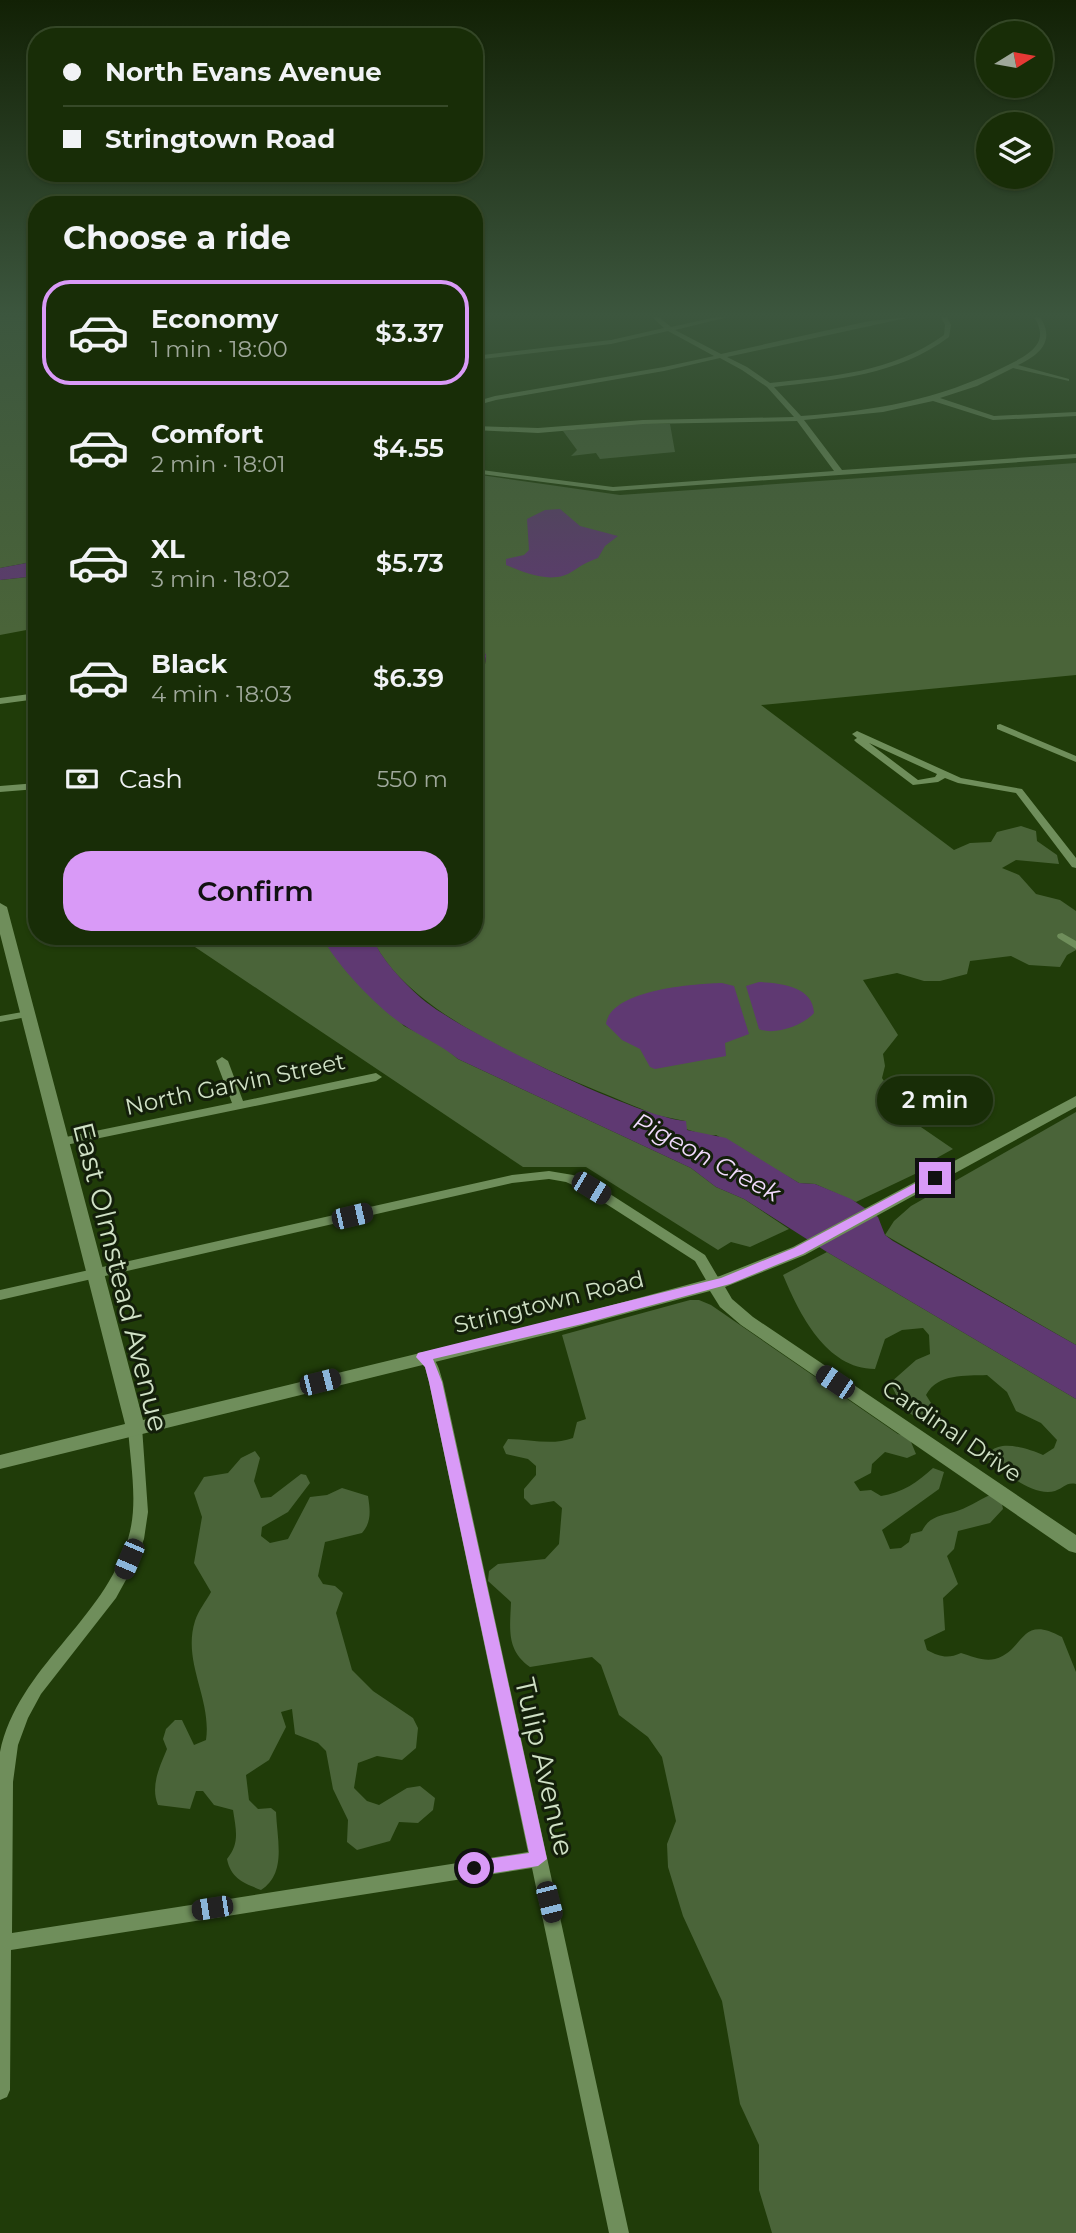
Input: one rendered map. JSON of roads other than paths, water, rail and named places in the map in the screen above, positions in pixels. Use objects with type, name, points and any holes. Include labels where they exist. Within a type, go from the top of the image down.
[{"type":"street","points":[[483,429],[529,432],[641,422],[766,421]]},
{"type":"street","points":[[799,421],[840,474]]},
{"type":"street","points":[[483,472],[594,489],[1076,456]]},
{"type":"street","points":[[0,702],[28,697]]},
{"type":"street","points":[[1000,727],[1075,758]]},
{"type":"street","points":[[943,774],[938,779],[916,783],[854,736],[856,734],[969,783],[1019,791],[1076,865]]},
{"type":"street","points":[[1062,752],[1076,745]]},
{"type":"street","points":[[0,789],[28,787]]},
{"type":"street","name":"East Olmstead Avenue","points":[[0,907],[135,1427],[141,1494],[137,1536],[122,1576],[100,1608],[54,1660],[32,1692],[10,1745],[1,1943],[0,2090]]},
{"type":"street","points":[[1062,936],[1076,946]]},
{"type":"street","points":[[0,1019],[28,1014]]},
{"type":"street","points":[[222,1061],[238,1104]]},
{"type":"street","name":"North Garvin Street","points":[[61,1142],[376,1077]]},
{"type":"street","name":"Stringtown Road","points":[[0,1462],[715,1284],[758,1270],[912,1191],[1076,1101]]},
{"type":"street","name":"Cardinal Drive","points":[[0,1295],[533,1176],[569,1178],[606,1197],[700,1258],[726,1303],[757,1329],[1076,1545]]},
{"type":"street","name":"Tulip Avenue","points":[[423,1357],[431,1365],[436,1382],[620,2233]]},
{"type":"street","points":[[1,1943],[538,1859]]},
{"type":"water","points":[[560,509],[580,526],[618,536],[605,546],[598,558],[565,575],[539,576],[506,565],[506,559],[524,555],[529,550],[527,519],[545,510]]},
{"type":"water","points":[[28,563],[28,577],[0,580],[0,568]]},
{"type":"water","points":[[483,646],[486,656],[483,679]]},
{"type":"water","name":"Pigeon Creek","points":[[327,945],[376,945],[387,962],[421,998],[471,1030],[592,1090],[663,1116],[686,1121],[687,1130],[726,1138],[799,1183],[815,1184],[851,1199],[878,1217],[885,1235],[893,1241],[1076,1345],[1076,1399],[827,1252],[744,1199],[716,1187],[691,1168],[458,1059],[402,1024],[381,1007],[346,971]]},
{"type":"water","points":[[759,982],[785,985],[802,992],[812,1004],[814,1013],[803,1022],[788,1028],[773,1031],[759,1029],[746,986]]},
{"type":"water","points":[[722,983],[734,986],[749,1034],[725,1043],[726,1056],[655,1069],[650,1067],[640,1049],[622,1040],[606,1024],[611,1012],[622,1003],[638,996],[675,987]]}]
